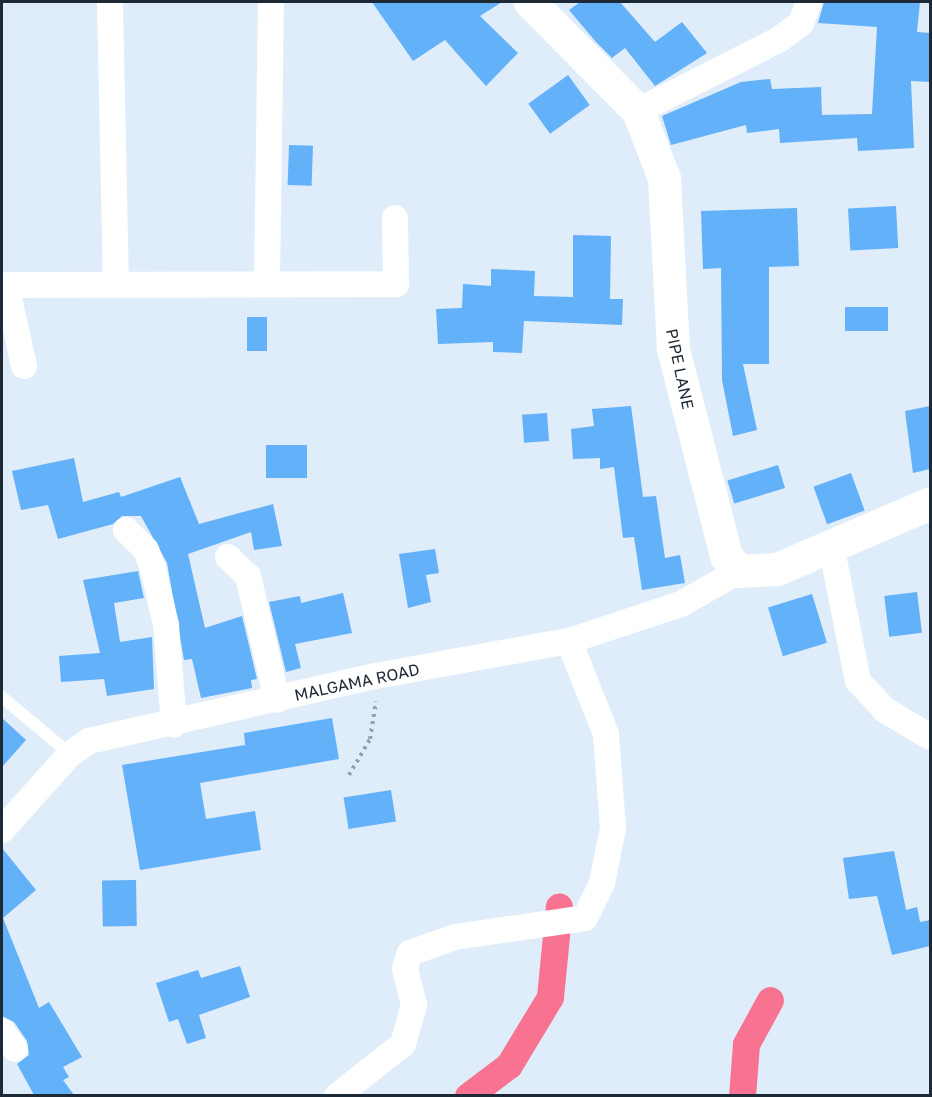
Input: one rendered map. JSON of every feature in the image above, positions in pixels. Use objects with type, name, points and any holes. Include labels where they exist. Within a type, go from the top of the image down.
[{"type":"street","points":[[110,2],[116,284]]},
{"type":"street","points":[[267,284],[271,2]]},
{"type":"street","name":"PIPE LANE","points":[[530,2],[638,111],[664,178],[673,349],[726,556],[739,571]]},
{"type":"street","points":[[638,111],[780,39],[801,23],[809,2]]},
{"type":"street","points":[[24,366],[6,285],[396,284],[395,218]]},
{"type":"street","points":[[739,571],[777,569],[930,504]]},
{"type":"street","points":[[126,530],[146,550],[153,568],[166,625],[174,725]]},
{"type":"street","points":[[831,545],[858,681],[885,710],[930,737]]},
{"type":"street","points":[[228,557],[248,576],[277,700]]},
{"type":"street","name":"MALGAMA ROAD","points":[[2,830],[70,754],[89,741],[174,725],[370,677],[569,641],[681,604],[739,571]]},
{"type":"street","points":[[337,1095],[403,1044],[414,1005],[405,968],[410,953],[455,937],[585,918],[602,883],[613,828],[606,734],[569,641]]},
{"type":"lane","points":[[2,698],[70,754]]},
{"type":"path","points":[[349,775],[370,739],[376,699],[370,677]]},
{"type":"building","points":[[372,2],[502,2],[480,16],[518,53],[486,86],[445,40],[413,61]]},
{"type":"building","points":[[580,2],[620,2],[655,42],[682,22],[707,53],[655,86],[625,48],[612,58],[596,42],[569,10]]},
{"type":"building","points":[[824,2],[920,2],[917,32],[930,33],[930,82],[911,81],[914,148],[858,151],[857,138],[780,143],[779,129],[747,133],[746,125],[671,145],[662,116],[741,82],[770,79],[772,89],[821,87],[822,115],[872,114],[877,27],[818,23]]},
{"type":"building","points":[[568,75],[590,105],[550,134],[528,104]]},
{"type":"building","points":[[289,145],[313,146],[312,186],[288,185]]},
{"type":"building","points":[[896,206],[898,248],[850,250],[848,209]]},
{"type":"building","points":[[797,208],[799,266],[769,267],[769,364],[743,364],[757,430],[733,436],[722,380],[721,268],[703,269],[701,211]]},
{"type":"building","points":[[573,235],[611,236],[610,299],[623,299],[622,325],[524,321],[522,353],[493,352],[493,342],[438,344],[436,309],[462,308],[463,284],[491,286],[491,269],[535,271],[534,296],[573,297]]},
{"type":"building","points":[[845,307],[888,307],[888,331],[845,331]]},
{"type":"building","points":[[247,317],[267,317],[267,351],[247,351]]},
{"type":"building","points":[[631,406],[643,497],[656,496],[665,558],[680,555],[685,583],[642,590],[634,537],[623,538],[614,467],[600,469],[600,458],[573,459],[571,429],[594,426],[592,409]]},
{"type":"building","points":[[930,406],[930,469],[913,473],[905,411]]},
{"type":"building","points":[[547,413],[549,441],[524,443],[522,415]]},
{"type":"building","points":[[266,445],[307,445],[307,478],[266,478]]},
{"type":"building","points":[[74,458],[83,502],[119,492],[121,497],[180,477],[199,524],[273,504],[282,546],[254,550],[251,532],[188,554],[205,628],[242,616],[257,679],[251,680],[252,688],[201,698],[192,659],[184,660],[167,563],[141,516],[122,516],[113,524],[58,539],[48,505],[21,510],[12,471]]},
{"type":"building","points":[[778,465],[785,488],[734,503],[727,480]]},
{"type":"building","points":[[851,473],[865,511],[827,524],[813,487]]},
{"type":"building","points":[[435,549],[439,573],[426,575],[431,602],[408,608],[399,554]]},
{"type":"building","points":[[138,571],[144,598],[114,603],[120,642],[152,637],[154,689],[107,696],[104,679],[61,682],[59,656],[100,653],[83,580]]},
{"type":"building","points":[[917,592],[922,633],[889,637],[884,596]]},
{"type":"building","points":[[343,593],[352,633],[295,644],[301,668],[286,672],[269,602],[300,596],[301,603]]},
{"type":"building","points":[[812,594],[827,643],[783,656],[768,607]]},
{"type":"building","points":[[2,718],[26,740],[2,767]]},
{"type":"building","points":[[332,718],[339,759],[200,783],[206,819],[255,811],[261,850],[140,870],[122,765],[245,745],[244,733]]},
{"type":"building","points":[[391,790],[396,822],[349,829],[344,798]]},
{"type":"building","points":[[2,848],[36,890],[3,918],[39,1008],[49,1002],[82,1057],[63,1067],[69,1077],[63,1080],[74,1095],[34,1095],[17,1064],[29,1055],[27,1041],[14,1022],[2,1016]]},
{"type":"building","points":[[894,851],[906,910],[917,907],[920,922],[930,920],[930,946],[892,955],[877,896],[849,899],[843,858]]},
{"type":"building","points":[[136,880],[137,926],[103,927],[102,881]]},
{"type":"building","points":[[240,966],[250,997],[199,1015],[206,1038],[187,1044],[178,1019],[169,1022],[156,983],[198,970],[201,978]]},
{"type":"waterway","points":[[468,1096],[509,1065],[550,997],[559,906]]},
{"type":"waterway","points":[[742,1096],[746,1044],[770,1000]]}]
